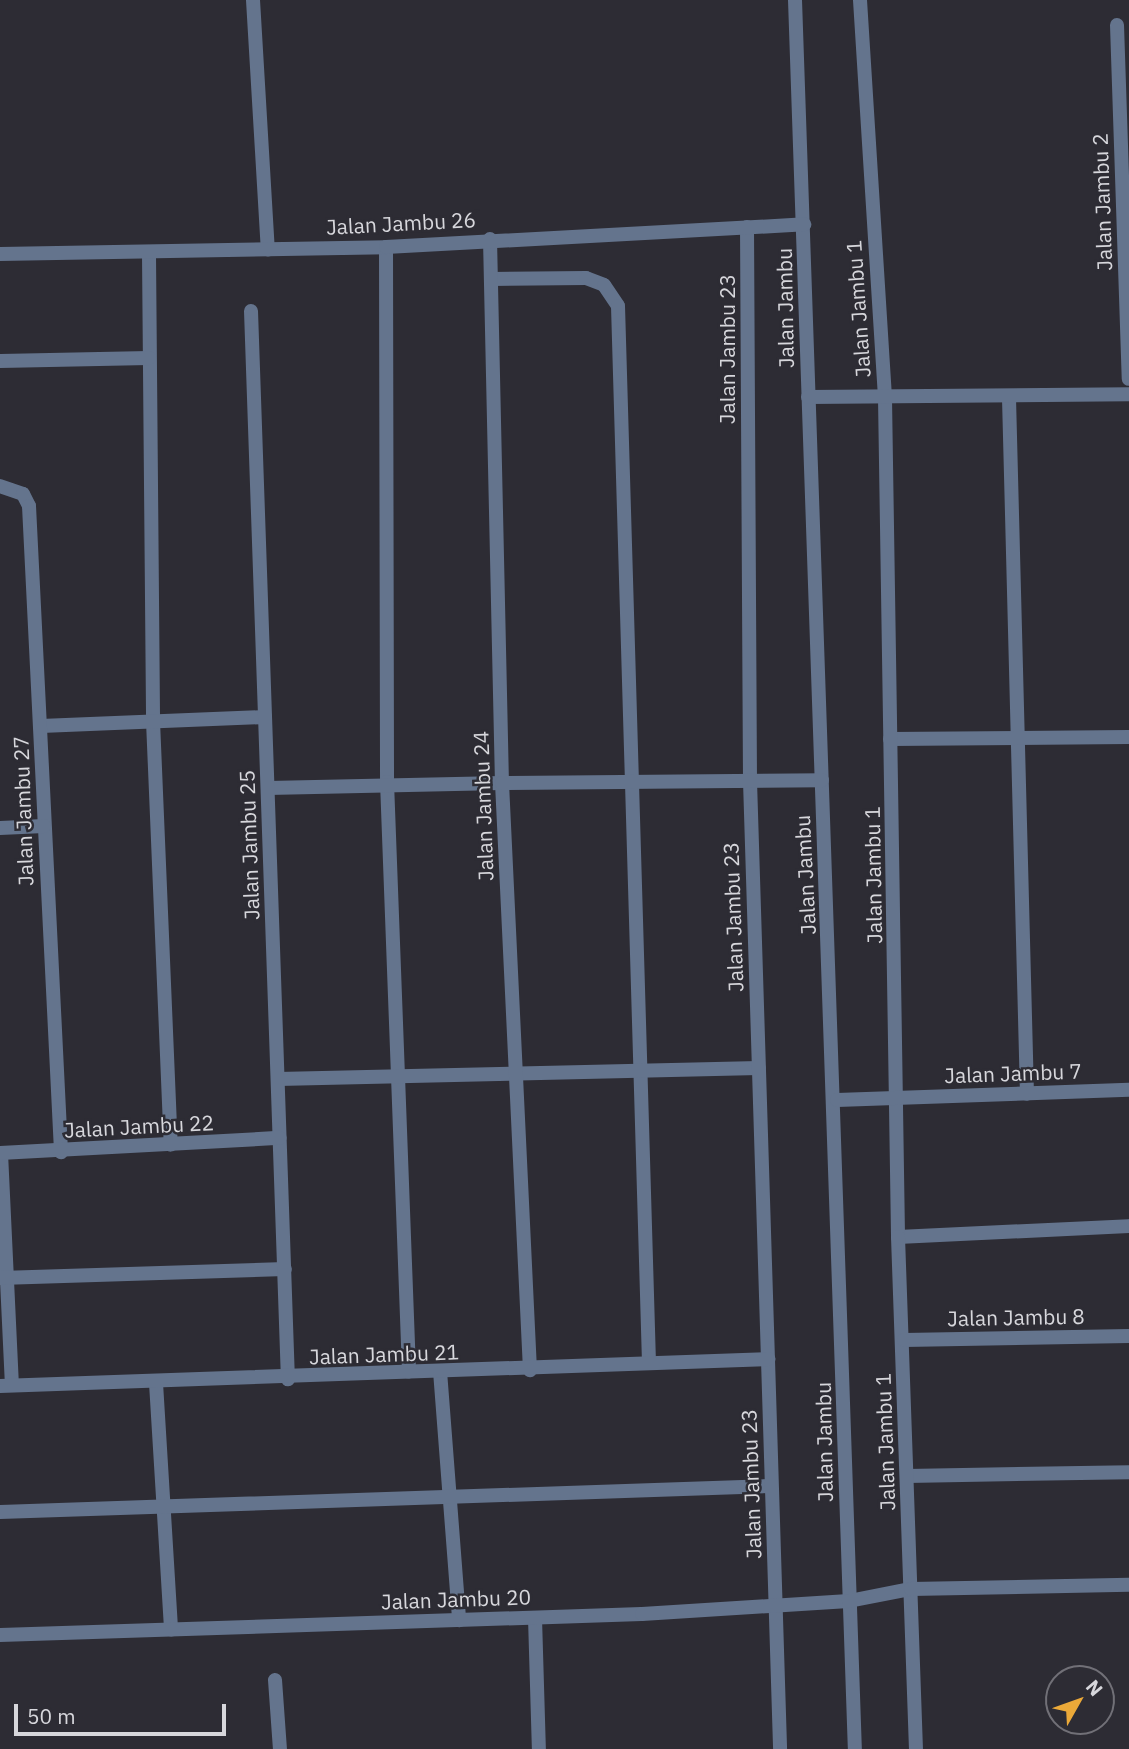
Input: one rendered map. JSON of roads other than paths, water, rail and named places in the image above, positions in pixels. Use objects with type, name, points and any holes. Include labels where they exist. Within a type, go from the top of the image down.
[{"type":"street","points":[[253,0],[268,250]]},
{"type":"street","name":"Jalan Jambu","points":[[795,0],[822,780],[837,1100],[855,1749]]},
{"type":"street","name":"Jalan Jambu 1","points":[[860,0],[885,398],[899,1098],[898,1237],[904,1340],[916,1749]]},
{"type":"street","name":"Jalan Jambu 2","points":[[1117,25],[1129,379]]},
{"type":"street","name":"Jalan Jambu 26","points":[[0,254],[149,255],[386,247],[490,239],[804,224]]},
{"type":"street","name":"Jalan Jambu 23","points":[[747,227],[750,781],[779,1749]]},
{"type":"street","name":"Jalan Jambu 24","points":[[490,239],[502,783],[530,1370]]},
{"type":"street","points":[[386,247],[387,782],[409,1372]]},
{"type":"street","points":[[149,255],[153,721],[171,1145]]},
{"type":"street","points":[[491,279],[586,278],[604,285],[618,306],[649,1363]]},
{"type":"street","name":"Jalan Jambu 25","points":[[251,311],[288,1379]]},
{"type":"street","points":[[0,361],[149,358]]},
{"type":"street","points":[[808,397],[1009,398],[1129,394]]},
{"type":"street","points":[[1009,398],[1027,1094]]},
{"type":"street","name":"Jalan Jambu 27","points":[[0,486],[23,494],[29,506],[61,1152]]},
{"type":"street","points":[[41,726],[265,717]]},
{"type":"street","points":[[890,739],[1129,737]]},
{"type":"street","points":[[268,788],[387,782],[822,780]]},
{"type":"street","points":[[0,828],[44,826]]},
{"type":"street","points":[[278,1079],[397,1074],[759,1068]]},
{"type":"street","name":"Jalan Jambu 7","points":[[837,1100],[1129,1090]]},
{"type":"street","name":"Jalan Jambu 22","points":[[1,1153],[61,1152],[279,1138]]},
{"type":"street","points":[[1,1153],[6,1386]]},
{"type":"street","points":[[898,1237],[1129,1227]]},
{"type":"street","points":[[4,1278],[285,1269]]},
{"type":"street","name":"Jalan Jambu 8","points":[[904,1340],[1129,1336]]},
{"type":"street","name":"Jalan Jambu 21","points":[[6,1386],[288,1379],[769,1359]]},
{"type":"street","points":[[440,1371],[459,1620]]},
{"type":"street","points":[[156,1383],[171,1630]]},
{"type":"street","points":[[907,1476],[1129,1472]]},
{"type":"street","points":[[0,1512],[162,1504],[771,1486]]},
{"type":"street","name":"Jalan Jambu 20","points":[[0,1635],[535,1618],[849,1601],[911,1589],[1129,1585]]},
{"type":"street","points":[[535,1618],[539,1749]]},
{"type":"street","points":[[275,1680],[280,1749]]}]
